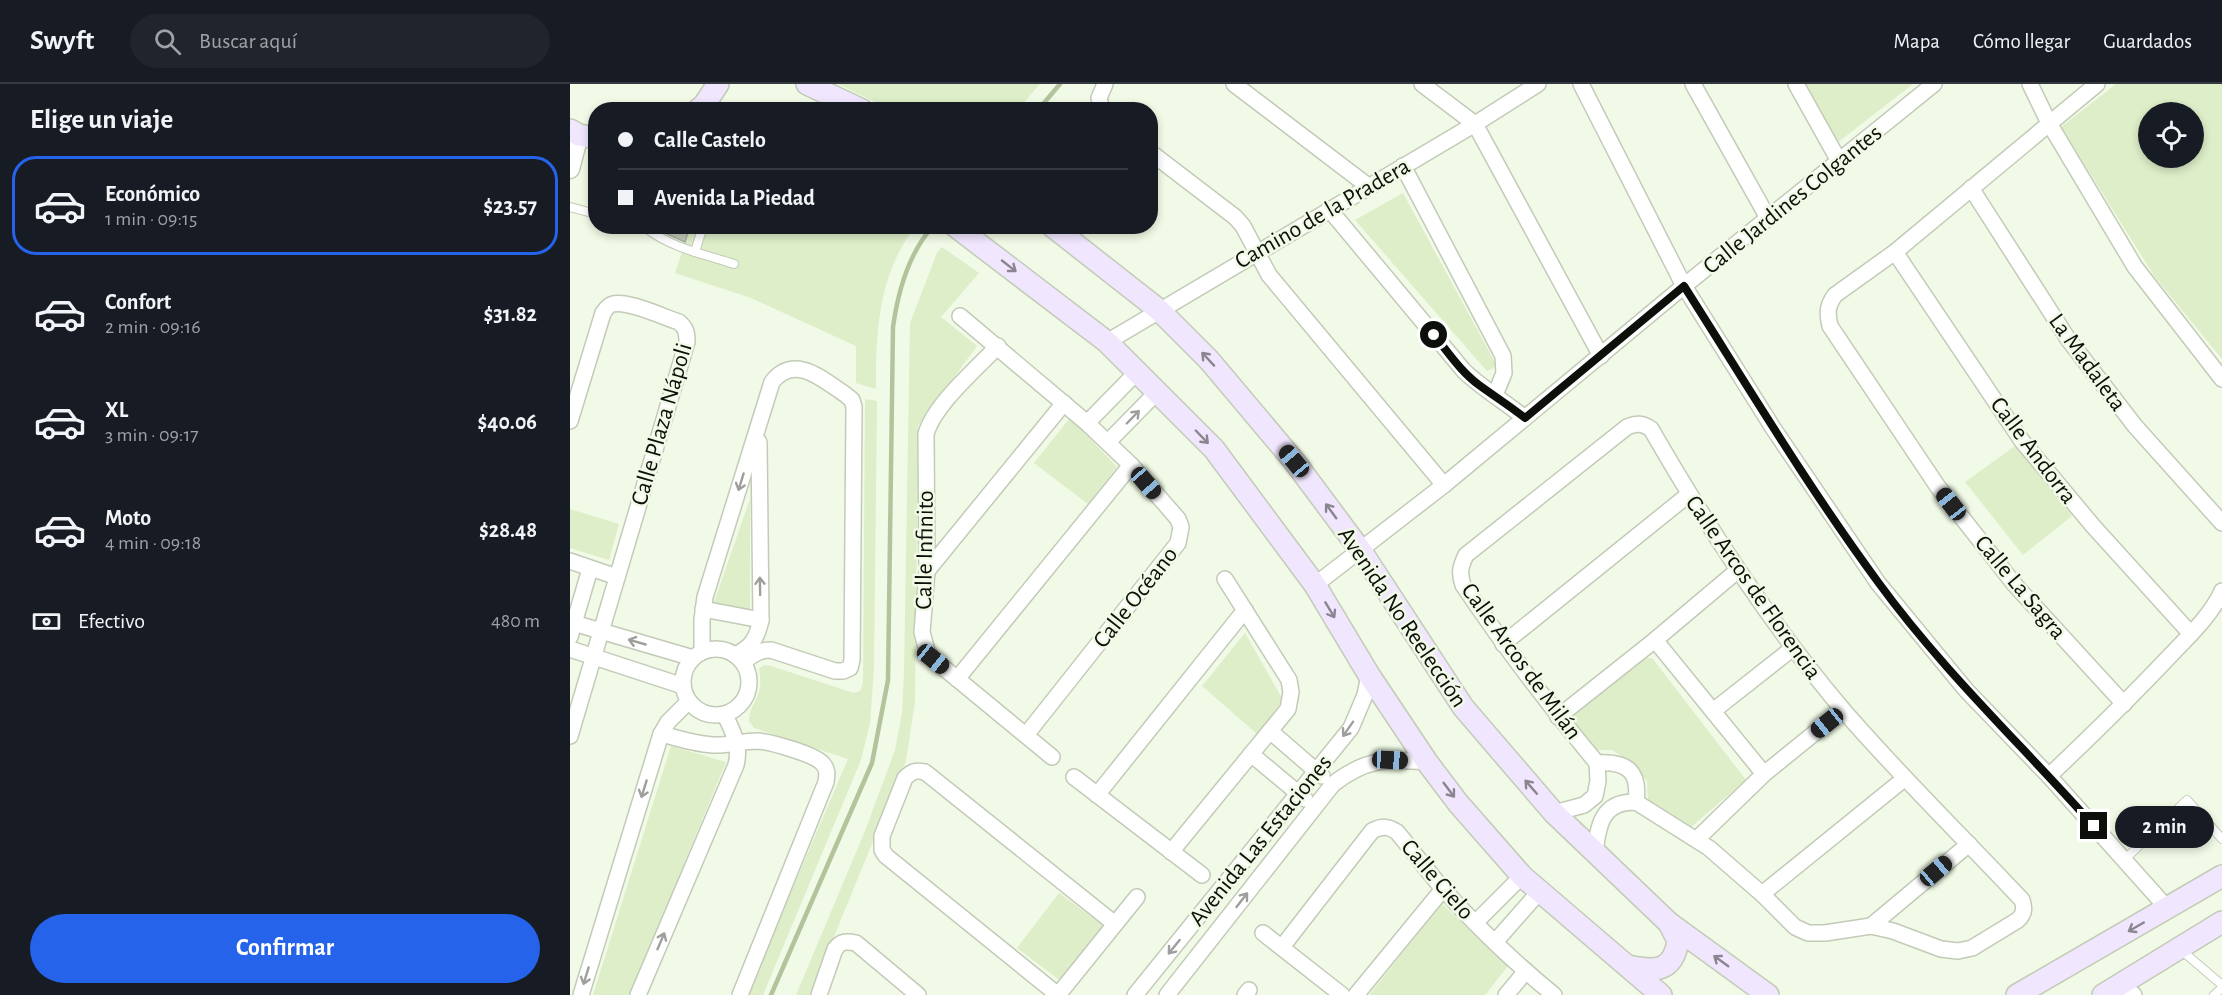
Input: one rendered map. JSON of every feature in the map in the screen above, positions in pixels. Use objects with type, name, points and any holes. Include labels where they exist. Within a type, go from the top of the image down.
[{"type":"main road","points":[[710,102],[718,84]]},
{"type":"main road","points":[[807,84],[845,102]]},
{"type":"main road","points":[[967,234],[1107,342],[1214,449],[1315,585],[1369,675],[1426,762],[1458,803],[1522,876],[1661,995]]},
{"type":"main road","name":"Avenida No Reelección","points":[[1062,234],[1159,310],[1231,385],[1294,461],[1361,551],[1463,707],[1554,813],[1669,923],[1768,995]]},
{"type":"main road","points":[[2018,995],[2222,876]]},
{"type":"main road","points":[[2103,995],[2128,990],[2179,948],[2222,922]]},
{"type":"main road","points":[[1628,966],[1647,970],[1658,969],[1674,959],[1678,941],[1669,923]]},
{"type":"street","points":[[1100,102],[1099,98],[1105,84]]},
{"type":"street","points":[[1234,84],[1368,186]]},
{"type":"street","points":[[1422,84],[1475,124],[1601,356]]},
{"type":"street","name":"Camino de la Pradera","points":[[1107,342],[1475,124],[1538,84]]},
{"type":"street","points":[[1581,84],[1684,286],[1773,428],[1878,583],[1966,690],[2049,776],[2168,909]]},
{"type":"street","points":[[1693,84],[1768,218]]},
{"type":"street","points":[[1796,84],[1839,161]]},
{"type":"street","name":"Calle Jardines Colgantes","points":[[1315,585],[1444,485],[1684,286],[1934,84]]},
{"type":"street","points":[[2030,84],[2049,123],[2135,267],[2222,379]]},
{"type":"street","points":[[1895,252],[2097,84]]},
{"type":"street","points":[[570,169],[582,134]]},
{"type":"street","points":[[1158,158],[1235,217],[1243,226],[1275,283],[1444,485]]},
{"type":"street","points":[[1402,166],[1503,356],[1504,373],[1495,395]]},
{"type":"street","name":"La Madaleta","points":[[1971,188],[2068,339],[2135,426],[2222,523]]},
{"type":"street","points":[[1329,209],[1464,371],[1478,385],[1525,418]]},
{"type":"street","name":"Calle La Sagra","points":[[1895,252],[1835,295],[1828,304],[1827,314],[1830,326],[1938,487],[2015,585],[2124,704]]},
{"type":"street","name":"Calle Andorra","points":[[1895,252],[2022,441],[2093,526],[2191,634]]},
{"type":"street","name":"Calle Plaza Nápoli","points":[[570,421],[603,313],[607,307],[615,303],[625,304],[679,322],[685,327],[687,342],[594,657],[574,708],[570,736]]},
{"type":"street","name":"Calle Océano","points":[[960,316],[1065,403],[1108,442],[1178,519],[1181,527],[1178,543],[1026,735]]},
{"type":"street","name":"Calle Infinito","points":[[998,346],[929,423],[925,449],[927,571],[922,632],[924,643],[933,659],[1052,757]]},
{"type":"street","points":[[698,655],[703,609],[772,382],[780,372],[793,368],[806,370],[852,400],[855,414],[852,660],[850,668],[843,672],[835,672],[771,650],[758,651],[739,658]]},
{"type":"street","points":[[1088,423],[1137,372]]},
{"type":"street","points":[[1108,442],[1158,391]]},
{"type":"street","points":[[927,571],[1065,403]]},
{"type":"street","name":"Calle Arcos de Florencia","points":[[1636,424],[1645,425],[1650,429],[1688,495],[1737,571],[1793,648],[1843,710],[1904,779],[2022,900],[2024,908],[2023,915],[2018,920],[1972,948],[1958,951],[1941,949],[1893,931],[1871,926]]},
{"type":"street","name":"Calle Arcos de Milán","points":[[1597,763],[1558,717],[1503,644],[1463,585],[1460,576],[1461,566],[1466,555],[1627,427],[1636,424]]},
{"type":"street","points":[[739,658],[753,644],[761,620],[759,427]]},
{"type":"street","points":[[957,679],[1131,465]]},
{"type":"street","points":[[1503,644],[1688,495]]},
{"type":"street","points":[[570,561],[617,578]]},
{"type":"street","points":[[590,569],[572,628],[601,632],[698,655]]},
{"type":"street","points":[[1558,717],[1737,571]]},
{"type":"street","points":[[1171,852],[1288,709],[1291,692],[1289,680],[1225,579]]},
{"type":"street","points":[[2049,776],[2124,704],[2191,634],[2221,597]]},
{"type":"street","points":[[703,609],[761,620]]},
{"type":"street","points":[[1097,795],[1245,610]]},
{"type":"street","points":[[1655,640],[1764,774]]},
{"type":"street","points":[[1713,711],[1793,648]]},
{"type":"street","points":[[570,649],[683,686]]},
{"type":"street","points":[[714,649],[725,650],[739,658],[748,672],[750,683],[743,703],[735,710],[725,715],[706,714],[689,701],[683,686],[686,668],[698,655],[714,649]]},
{"type":"street","name":"Avenida Las Estaciones","points":[[1135,995],[1351,728],[1365,695],[1369,675]]},
{"type":"street","points":[[580,995],[661,734],[668,722],[689,701]]},
{"type":"street","points":[[1697,838],[1764,774],[1843,710]]},
{"type":"street","points":[[638,995],[736,765],[739,753],[738,742],[725,715]]},
{"type":"street","points":[[1270,731],[1333,784]]},
{"type":"street","points":[[661,734],[705,744],[760,741],[770,743],[816,758],[824,764],[827,773],[826,782],[740,995]]},
{"type":"street","points":[[1251,754],[1314,807]]},
{"type":"street","name":"Avenida Las Estaciones","points":[[1167,995],[1333,784],[1350,771],[1368,763],[1390,760],[1426,762]]},
{"type":"street","points":[[1554,813],[1584,805],[1595,796],[1598,781],[1597,763],[1610,762],[1623,765],[1634,775],[1638,787],[1636,802]]},
{"type":"street","points":[[1115,924],[926,772],[911,772],[905,778],[882,836],[882,850],[886,856],[1058,995],[1137,897]]},
{"type":"street","points":[[1074,777],[1202,875]]},
{"type":"street","points":[[1762,894],[1904,779]]},
{"type":"street","points":[[1595,796],[1608,810]]},
{"type":"street","points":[[1594,853],[1598,827],[1608,810],[1626,802],[1636,802],[1666,822],[1697,838],[1762,894],[1795,927],[1808,933],[1825,933],[1871,926],[1969,844]]},
{"type":"street","name":"Calle Cielo","points":[[1282,947],[1372,831],[1380,827],[1389,827],[1397,832],[1443,889],[1475,923],[1554,995]]},
{"type":"street","points":[[1475,923],[1522,876]]},
{"type":"street","points":[[1356,995],[1443,889]]},
{"type":"street","points":[[1495,942],[1539,892]]},
{"type":"street","points":[[1263,933],[1342,995]]},
{"type":"street","points":[[819,995],[835,949],[839,943],[847,942],[856,944],[918,995]]},
{"type":"street","points":[[1506,995],[1526,971]]},
{"type":"lane","points":[[570,207],[588,212]]},
{"type":"lane","points":[[653,234],[660,239],[734,264]]},
{"type":"lane","points":[[695,252],[701,234]]},
{"type":"lane","points":[[2124,860],[2187,800],[2222,839]]},
{"type":"lane","points":[[2179,948],[2222,986],[2214,995]]},
{"type":"green space","points":[[838,84],[1040,84],[1024,102],[875,102]]},
{"type":"green space","points":[[1806,84],[1913,84],[1837,143]]},
{"type":"green space","points":[[2116,84],[2222,84],[2222,359],[2155,277],[2061,127]]},
{"type":"green space","points":[[1403,193],[1497,366],[1487,371],[1355,220]]},
{"type":"green space","points":[[688,234],[910,234],[893,264],[886,284],[877,346],[876,389],[856,383],[856,346],[751,298],[675,273]]},
{"type":"green space","points":[[942,247],[979,273],[941,317],[977,346],[918,426],[915,701],[906,761],[810,995],[796,995],[865,831],[895,750],[902,713],[904,673],[910,323],[937,253]]},
{"type":"green space","points":[[865,399],[877,401],[874,669],[870,723],[861,760],[763,995],[747,995],[848,759],[754,728],[749,721],[759,693],[759,669],[764,665],[854,693],[860,691],[863,683]]},
{"type":"green space","points":[[1070,418],[1117,467],[1088,504],[1034,463]]},
{"type":"green space","points":[[2015,446],[2072,516],[2023,555],[1965,482]]},
{"type":"green space","points":[[750,499],[750,611],[713,605]]},
{"type":"green space","points":[[570,509],[619,524],[609,560],[570,548]]},
{"type":"green space","points":[[1245,633],[1283,700],[1257,734],[1202,686]]},
{"type":"green space","points":[[1652,658],[1746,780],[1691,827],[1661,807],[1648,803],[1647,781],[1629,761],[1612,750],[1593,750],[1569,718],[1641,659]]},
{"type":"green space","points":[[671,746],[726,762],[630,995],[593,995]]},
{"type":"green space","points":[[1059,893],[1104,926],[1062,982],[1017,948]]},
{"type":"green space","points":[[1442,904],[1508,966],[1485,995],[1369,995]]},
{"type":"building","points":[[667,234],[688,234],[685,242]]},
{"type":"waterway","points":[[1045,102],[1060,84]]},
{"type":"waterway","points":[[771,995],[872,763],[888,680],[893,327],[906,274],[926,234]]},
{"type":"route","points":[[1434,335],[1478,385],[1525,418],[1684,286],[1773,428],[1878,583],[1966,690],[2094,826]]}]
